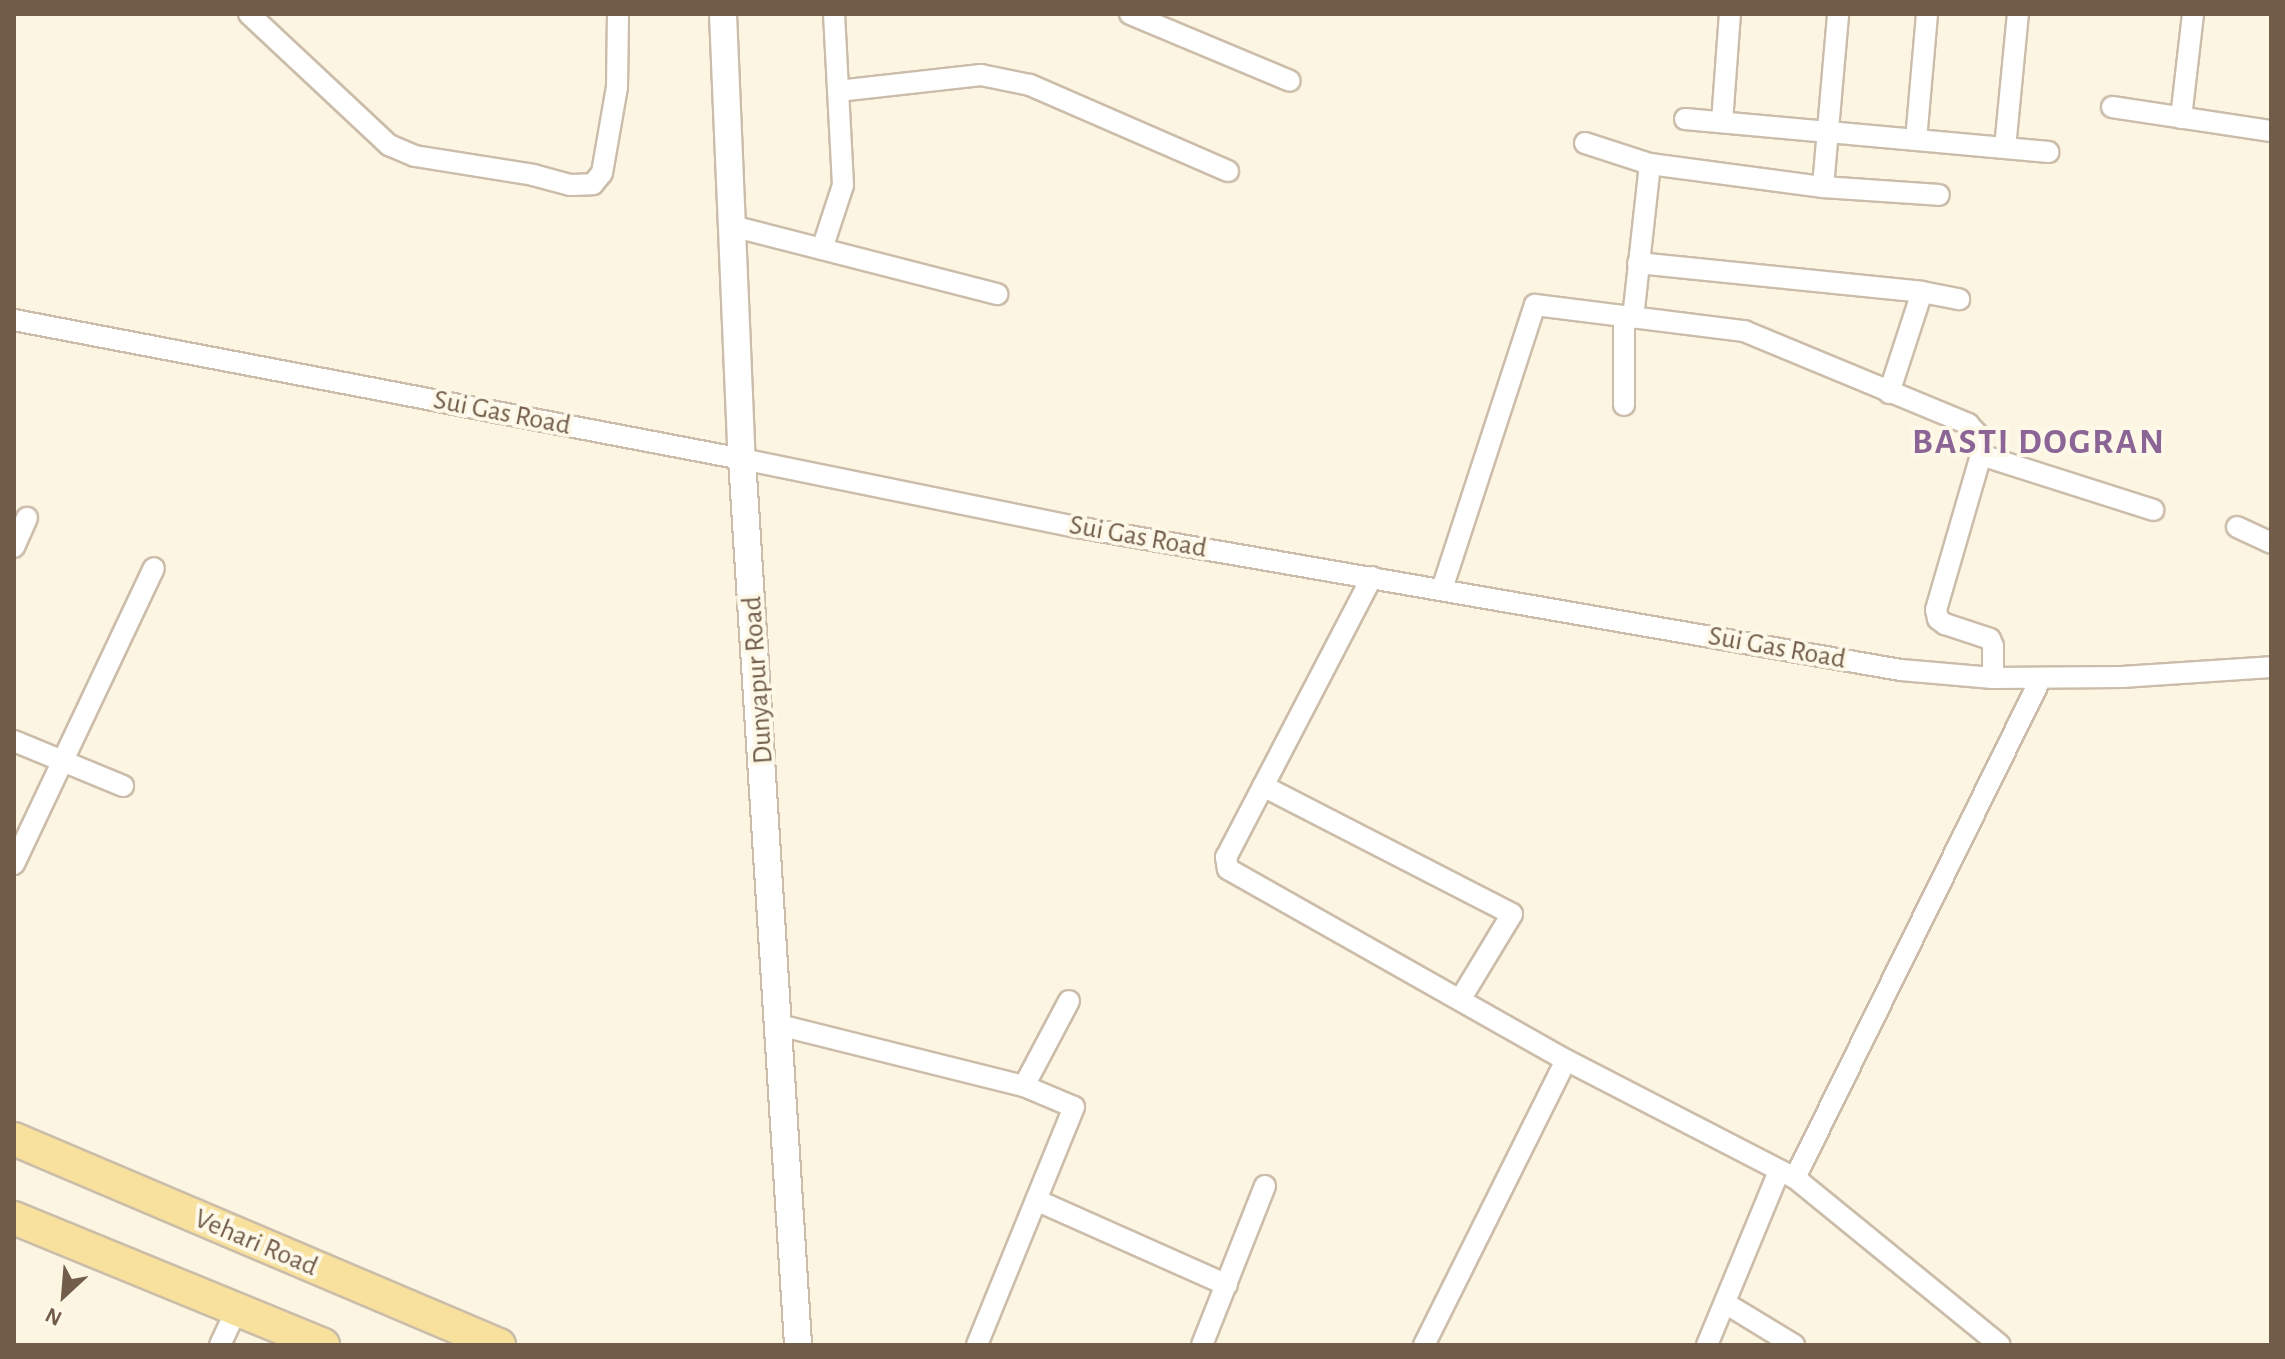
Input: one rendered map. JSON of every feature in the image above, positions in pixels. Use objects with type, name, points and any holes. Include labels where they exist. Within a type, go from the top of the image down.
[{"type":"main road","name":"Vehari Road","points":[[14,1139],[499,1345]]},
{"type":"main road","points":[[14,1218],[323,1345]]},
{"type":"street","points":[[249,14],[389,145],[415,156],[533,175],[570,185],[593,184],[602,173],[617,87],[618,14]]},
{"type":"street","name":"Dunyapur Road","points":[[723,14],[742,459],[798,1345]]},
{"type":"street","points":[[822,249],[843,185],[834,14]]},
{"type":"street","points":[[1130,14],[1290,81]]},
{"type":"street","points":[[1722,122],[1730,14]]},
{"type":"street","points":[[1823,187],[1838,14]]},
{"type":"street","points":[[1916,140],[1927,14]]},
{"type":"street","points":[[2005,148],[2018,14]]},
{"type":"street","points":[[2181,118],[2193,14]]},
{"type":"street","points":[[838,91],[981,75],[1030,85],[1228,171]]},
{"type":"street","points":[[2112,107],[2271,131]]},
{"type":"street","points":[[1685,119],[2049,152]]},
{"type":"street","points":[[1585,143],[1650,164],[1823,187],[1939,195]]},
{"type":"street","points":[[1624,405],[1629,317],[1650,164]]},
{"type":"street","points":[[732,226],[997,294]]},
{"type":"street","points":[[1638,263],[1922,292],[1959,299]]},
{"type":"street","points":[[1889,393],[1922,292]]},
{"type":"street","points":[[1442,589],[1535,305],[1744,331],[1968,424],[1980,437],[1981,455],[1936,610],[1938,619],[1945,624],[1990,639],[1993,646],[1993,678]]},
{"type":"street","name":"Sui Gas Road","points":[[14,320],[742,459],[1077,527],[1901,670],[1993,678],[2041,678],[2122,677],[2271,667]]},
{"type":"street","points":[[1981,455],[2153,510]]},
{"type":"street","points":[[14,547],[27,518]]},
{"type":"street","points":[[2237,527],[2271,543]]},
{"type":"street","points":[[14,864],[154,568]]},
{"type":"street","points":[[1372,577],[1226,857],[1228,869],[1566,1060],[1787,1174],[2000,1345]]},
{"type":"street","points":[[1707,1345],[1787,1174],[2041,678]]},
{"type":"street","points":[[14,741],[123,786]]},
{"type":"street","points":[[1263,786],[1512,914],[1460,1000]]},
{"type":"street","points":[[1024,1086],[1069,1001]]},
{"type":"street","points":[[779,1025],[1024,1086],[1074,1107],[977,1345]]},
{"type":"street","points":[[1424,1345],[1566,1060]]},
{"type":"street","points":[[1202,1345],[1265,1186]]},
{"type":"street","points":[[1036,1200],[1227,1285]]},
{"type":"street","points":[[1725,1303],[1794,1345]]},
{"type":"street","points":[[220,1345],[237,1309]]},
{"type":"district","name":"BASTI DOGRAN","points":[[2039,443]]}]
